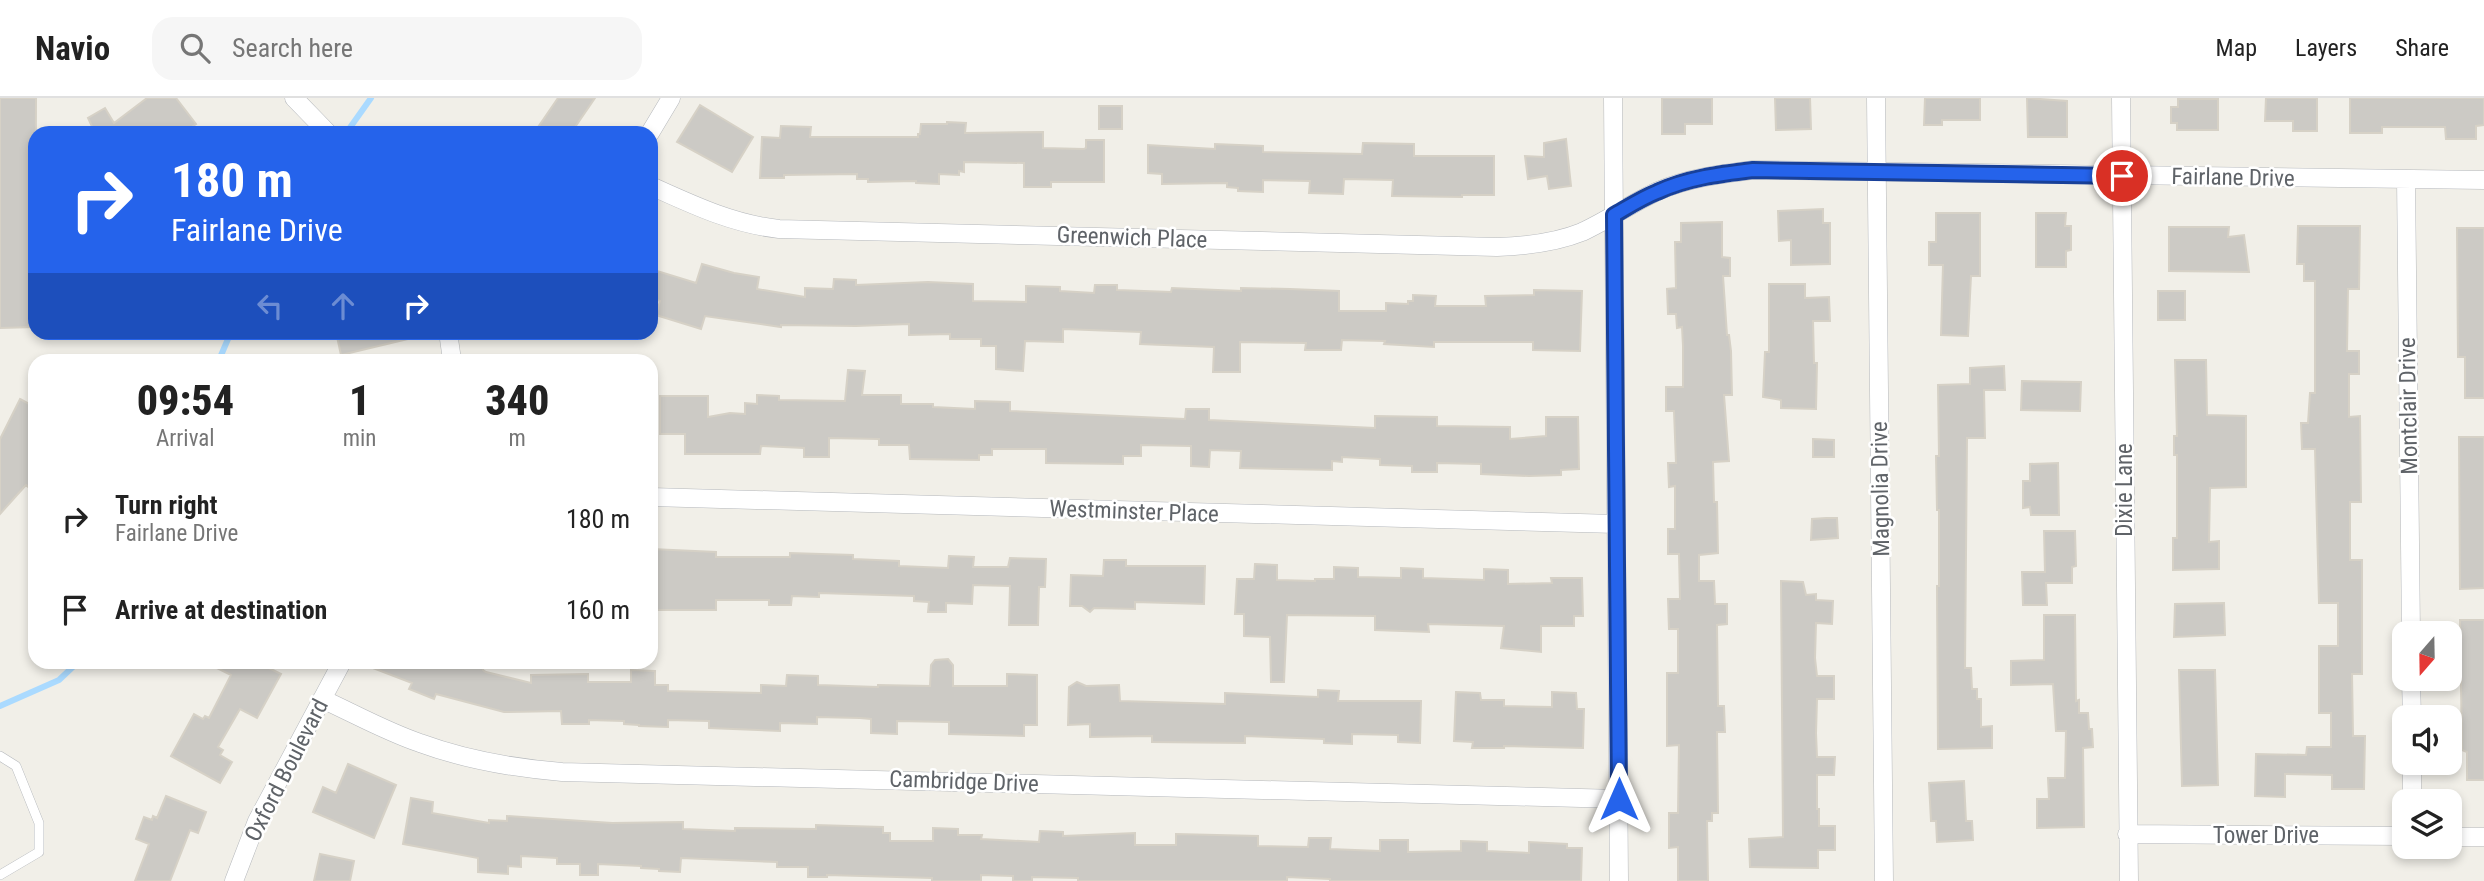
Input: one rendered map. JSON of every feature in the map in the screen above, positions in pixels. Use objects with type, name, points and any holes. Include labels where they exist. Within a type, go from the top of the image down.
[{"type":"street","points":[[294,98],[321,126]]},
{"type":"street","points":[[654,126],[671,98]]},
{"type":"street","points":[[1613,98],[1619,881]]},
{"type":"street","name":"Magnolia Drive","points":[[1877,98],[1884,881]]},
{"type":"street","name":"Dixie Lane","points":[[2121,98],[2129,881]]},
{"type":"street","name":"Fairlane Drive","points":[[1614,215],[1657,192],[1716,174],[1753,170],[2484,180]]},
{"type":"street","name":"Montclair Drive","points":[[2406,179],[2411,621]]},
{"type":"street","name":"Greenwich Place","points":[[658,189],[725,218],[779,229],[1497,247],[1550,242],[1614,215]]},
{"type":"street","name":"Westminster Place","points":[[658,497],[1616,524]]},
{"type":"street","name":"Oxford Boulevard","points":[[234,881],[257,821],[338,669]]},
{"type":"street","name":"Cambridge Drive","points":[[322,699],[417,742],[452,754],[550,771],[1619,799]]},
{"type":"street","name":"Tower Drive","points":[[2127,834],[2392,836]]},
{"type":"street","points":[[2462,837],[2484,837]]},
{"type":"lane","points":[[0,756],[16,766],[39,822],[39,852],[0,875]]},
{"type":"building","points":[[0,98],[36,98],[36,126],[28,126],[28,327],[0,328]]},
{"type":"building","points":[[147,98],[176,98],[196,124],[92,126],[88,118],[105,108],[114,123]]},
{"type":"building","points":[[558,98],[595,98],[576,126],[539,126]]},
{"type":"building","points":[[1662,98],[1712,98],[1712,124],[1685,124],[1685,134],[1662,134]]},
{"type":"building","points":[[1775,98],[1810,98],[1811,129],[1776,130]]},
{"type":"building","points":[[1925,98],[1980,98],[1980,120],[1942,120],[1942,125],[1924,125]]},
{"type":"building","points":[[2027,98],[2067,101],[2067,137],[2028,137]]},
{"type":"building","points":[[2266,98],[2317,98],[2317,131],[2293,131],[2293,121],[2265,121]]},
{"type":"building","points":[[2350,98],[2484,98],[2484,125],[2476,126],[2476,139],[2446,139],[2445,127],[2382,127],[2382,133],[2350,133]]},
{"type":"building","points":[[2178,99],[2218,99],[2218,130],[2177,130],[2177,123],[2171,123],[2171,107],[2178,107]]},
{"type":"building","points":[[700,105],[753,137],[732,172],[677,142]]},
{"type":"building","points":[[1099,106],[1122,106],[1122,129],[1099,129]]},
{"type":"building","points":[[966,123],[965,133],[1043,132],[1043,148],[1084,149],[1086,140],[1104,140],[1104,182],[1051,182],[1051,187],[1024,187],[1024,163],[964,162],[964,172],[959,171],[959,175],[939,174],[939,184],[916,181],[868,182],[868,179],[857,179],[857,174],[760,178],[762,137],[780,138],[781,126],[811,127],[810,137],[918,137],[921,124]]},
{"type":"building","points":[[1566,139],[1571,186],[1549,189],[1547,176],[1528,179],[1525,156],[1544,157],[1544,143]]},
{"type":"building","points":[[1363,143],[1414,144],[1414,156],[1494,156],[1494,195],[1392,196],[1393,180],[1344,179],[1343,194],[1309,193],[1310,181],[1263,180],[1263,192],[1238,191],[1238,188],[1227,187],[1227,183],[1162,184],[1162,174],[1148,173],[1148,145],[1215,149],[1215,144],[1263,146],[1263,152],[1362,154]]},
{"type":"building","points":[[1823,209],[1823,223],[1830,223],[1830,264],[1791,265],[1791,240],[1779,241],[1778,211]]},
{"type":"building","points":[[1936,213],[1980,213],[1980,276],[1971,276],[1968,336],[1941,335],[1943,265],[1929,265],[1929,242],[1936,242]]},
{"type":"building","points":[[2036,213],[2066,213],[2065,226],[2071,226],[2071,250],[2066,251],[2066,267],[2036,267]]},
{"type":"building","points":[[1722,222],[1722,257],[1730,258],[1730,276],[1723,276],[1727,335],[1731,351],[1732,395],[1724,395],[1729,461],[1713,462],[1718,553],[1699,555],[1699,581],[1714,581],[1715,604],[1727,604],[1727,624],[1717,625],[1718,706],[1724,706],[1725,732],[1717,732],[1718,813],[1712,813],[1712,821],[1707,821],[1708,881],[1678,881],[1678,847],[1669,848],[1669,813],[1678,813],[1679,745],[1667,746],[1667,673],[1678,673],[1678,629],[1669,629],[1668,599],[1680,599],[1679,554],[1668,554],[1668,529],[1675,529],[1675,486],[1669,487],[1668,463],[1676,463],[1674,411],[1666,411],[1666,387],[1683,387],[1683,346],[1682,327],[1677,328],[1676,314],[1668,314],[1667,289],[1676,288],[1675,242],[1681,242],[1681,223]]},
{"type":"building","points":[[2298,226],[2360,226],[2359,289],[2348,289],[2347,351],[2359,351],[2359,374],[2349,374],[2349,417],[2360,416],[2361,502],[2350,502],[2350,560],[2362,560],[2362,674],[2352,674],[2353,736],[2365,736],[2364,789],[2332,789],[2332,775],[2285,774],[2285,797],[2255,796],[2256,754],[2306,755],[2307,747],[2331,747],[2331,713],[2319,713],[2319,646],[2338,646],[2338,603],[2319,603],[2315,449],[2302,449],[2301,423],[2308,423],[2310,393],[2315,393],[2315,281],[2304,281],[2304,264],[2297,264]]},
{"type":"building","points":[[2169,227],[2229,227],[2228,237],[2244,235],[2249,272],[2169,271]]},
{"type":"building","points":[[2457,228],[2484,228],[2484,398],[2465,398],[2465,357],[2458,357]]},
{"type":"building","points":[[702,264],[759,277],[757,289],[805,297],[805,288],[833,289],[834,279],[856,280],[856,285],[928,282],[973,284],[973,301],[1026,302],[1026,286],[1060,287],[1060,291],[1094,293],[1095,285],[1117,285],[1117,290],[1171,292],[1172,288],[1339,291],[1339,311],[1386,311],[1386,303],[1408,304],[1408,301],[1413,301],[1413,295],[1436,296],[1435,306],[1486,306],[1485,296],[1534,295],[1534,290],[1582,291],[1580,351],[1533,350],[1533,342],[1434,342],[1434,347],[1384,344],[1385,341],[1342,340],[1341,350],[1305,350],[1306,343],[1240,342],[1240,372],[1213,372],[1214,347],[1140,344],[1141,332],[1063,329],[1063,342],[1025,341],[1023,371],[996,369],[996,346],[981,346],[981,339],[950,339],[950,334],[909,335],[909,324],[781,327],[705,316],[701,329],[658,316],[658,271],[696,283]]},
{"type":"building","points":[[1769,284],[1805,284],[1805,298],[1829,297],[1830,321],[1813,321],[1814,363],[1817,363],[1816,409],[1781,408],[1781,400],[1763,397],[1765,352],[1769,352]]},
{"type":"building","points":[[2158,291],[2185,291],[2185,320],[2158,320]]},
{"type":"building","points":[[338,340],[404,340],[345,354],[341,354]]},
{"type":"building","points":[[2175,360],[2206,360],[2207,415],[2246,416],[2246,487],[2210,488],[2209,542],[2219,541],[2219,569],[2173,570],[2173,538],[2177,538]]},
{"type":"building","points":[[2004,366],[2005,390],[1984,390],[1985,438],[1967,438],[1965,668],[1971,668],[1972,689],[1977,689],[1977,699],[1981,699],[1981,727],[1992,726],[1992,748],[1938,749],[1938,385],[1970,384],[1970,368]]},
{"type":"building","points":[[848,370],[865,371],[862,395],[901,395],[901,404],[933,404],[933,407],[975,409],[975,401],[1010,402],[1010,411],[1185,419],[1186,409],[1209,409],[1209,420],[1375,428],[1375,416],[1437,417],[1437,426],[1510,427],[1510,439],[1546,436],[1546,417],[1578,417],[1579,469],[1561,470],[1561,475],[1481,474],[1481,464],[1437,463],[1437,472],[1412,472],[1412,466],[1380,465],[1380,459],[1342,457],[1342,462],[1332,461],[1332,470],[1240,468],[1241,451],[1210,450],[1209,467],[1191,466],[1191,446],[1141,445],[1141,456],[1123,456],[1123,464],[1046,463],[1046,449],[992,449],[992,455],[979,455],[979,460],[910,459],[909,445],[879,445],[879,439],[829,438],[829,457],[804,457],[804,448],[761,446],[760,454],[685,454],[685,434],[660,434],[660,396],[708,396],[708,417],[730,413],[745,414],[745,403],[757,404],[757,395],[779,396],[779,400],[845,401]]},
{"type":"building","points":[[2022,381],[2081,382],[2080,411],[2021,410]]},
{"type":"building","points":[[20,399],[28,403],[28,487],[26,485],[0,514],[0,439]]},
{"type":"building","points":[[2459,437],[2484,437],[2484,588],[2460,589]]},
{"type":"building","points":[[1813,439],[1834,440],[1834,457],[1813,457]]},
{"type":"building","points":[[2058,463],[2059,515],[2031,515],[2030,507],[2023,508],[2023,481],[2030,481],[2030,464]]},
{"type":"building","points":[[1837,518],[1838,538],[1811,540],[1812,519]]},
{"type":"building","points":[[2044,531],[2075,531],[2076,566],[2072,567],[2072,583],[2046,583],[2047,605],[2023,605],[2022,572],[2045,572]]},
{"type":"building","points":[[658,549],[716,552],[716,557],[790,557],[790,553],[853,555],[853,559],[899,561],[899,566],[948,568],[949,556],[974,557],[973,567],[1008,567],[1010,558],[1046,559],[1045,587],[1039,587],[1038,625],[1009,625],[1010,586],[973,585],[972,604],[946,603],[946,612],[928,612],[929,602],[914,601],[914,596],[819,593],[819,597],[792,596],[791,605],[769,605],[769,600],[716,600],[716,610],[658,610]]},
{"type":"building","points":[[1104,560],[1126,560],[1126,566],[1205,566],[1204,604],[1135,602],[1135,609],[1094,608],[1090,612],[1082,606],[1070,606],[1071,575],[1103,576]]},
{"type":"building","points":[[1255,564],[1277,565],[1277,580],[1334,579],[1334,567],[1358,568],[1358,577],[1401,578],[1401,568],[1423,569],[1423,578],[1484,580],[1484,569],[1508,570],[1508,584],[1552,583],[1551,578],[1582,578],[1583,616],[1574,616],[1574,626],[1541,626],[1541,652],[1501,648],[1504,626],[1428,624],[1429,632],[1375,630],[1375,616],[1287,615],[1284,682],[1271,682],[1270,637],[1244,636],[1244,614],[1235,614],[1237,579],[1254,579]]},
{"type":"building","points":[[1781,581],[1803,582],[1806,595],[1816,594],[1816,600],[1833,601],[1832,624],[1816,623],[1815,658],[1817,676],[1834,676],[1834,699],[1817,699],[1816,733],[1817,757],[1835,757],[1834,775],[1817,775],[1817,809],[1819,826],[1835,826],[1835,850],[1818,850],[1818,868],[1750,867],[1749,839],[1783,837]]},
{"type":"building","points":[[2224,603],[2225,635],[2174,637],[2175,604]]},
{"type":"building","points":[[2044,615],[2075,615],[2076,701],[2079,700],[2079,713],[2088,713],[2093,747],[2083,748],[2084,827],[2037,828],[2037,799],[2049,799],[2048,778],[2065,778],[2066,731],[2056,731],[2053,684],[2011,685],[2011,661],[2044,660]]},
{"type":"building","points":[[2484,620],[2484,780],[2467,780],[2467,752],[2462,750],[2460,621]]},
{"type":"building","points":[[948,659],[953,665],[953,686],[1007,686],[1007,674],[1037,675],[1037,725],[1024,725],[1024,736],[949,734],[949,722],[897,721],[897,734],[871,733],[871,719],[860,718],[817,717],[817,724],[780,723],[780,731],[709,728],[709,721],[668,720],[668,727],[589,720],[589,724],[562,724],[561,711],[504,712],[436,694],[434,699],[409,689],[412,683],[376,669],[483,669],[486,672],[531,683],[531,675],[588,674],[588,682],[631,682],[631,670],[655,671],[655,685],[668,685],[668,691],[761,693],[761,685],[786,686],[787,675],[818,676],[818,685],[930,686],[931,665],[935,660]]},
{"type":"building","points":[[219,669],[271,669],[281,674],[257,718],[240,709],[218,747],[223,750],[220,755],[232,762],[220,783],[171,756],[194,714],[203,719],[205,716],[209,718],[231,675]]},
{"type":"building","points":[[2179,670],[2215,670],[2218,785],[2182,786]]},
{"type":"building","points":[[1077,682],[1086,686],[1119,685],[1120,701],[1225,704],[1225,693],[1318,697],[1318,690],[1339,691],[1338,701],[1421,701],[1420,743],[1398,742],[1398,735],[1352,734],[1352,744],[1324,743],[1324,739],[1245,736],[1245,743],[1152,742],[1152,736],[1090,737],[1090,724],[1068,725],[1069,687]]},
{"type":"building","points":[[1456,692],[1480,693],[1481,700],[1504,700],[1504,706],[1552,707],[1552,692],[1576,693],[1577,709],[1584,709],[1583,748],[1472,748],[1473,742],[1454,741]]},
{"type":"building","points":[[348,764],[396,785],[374,838],[313,812],[323,787],[336,793]]},
{"type":"building","points":[[1964,781],[1966,821],[1972,821],[1973,840],[1937,842],[1936,821],[1931,821],[1929,783]]},
{"type":"building","points":[[166,796],[206,812],[198,833],[190,830],[170,881],[135,881],[149,844],[136,839],[144,817],[152,820],[153,816],[157,818]]},
{"type":"building","points":[[411,798],[433,802],[432,813],[489,823],[489,820],[507,821],[507,816],[612,823],[683,822],[683,829],[735,831],[735,828],[816,829],[816,825],[883,827],[883,833],[890,833],[890,841],[933,841],[933,828],[958,829],[958,835],[982,835],[981,839],[1039,842],[1040,831],[1063,832],[1063,836],[1135,833],[1135,845],[1176,845],[1176,834],[1258,836],[1258,846],[1308,847],[1309,838],[1331,838],[1330,849],[1380,851],[1380,840],[1408,840],[1408,852],[1461,851],[1461,841],[1487,842],[1487,851],[1529,853],[1529,842],[1567,844],[1567,848],[1582,848],[1581,881],[1330,881],[1287,877],[1287,881],[1078,881],[1078,878],[1032,877],[1032,881],[1013,881],[1013,876],[981,875],[981,881],[932,881],[932,878],[827,875],[808,877],[808,867],[777,867],[777,862],[681,858],[680,872],[659,871],[641,866],[598,864],[598,875],[580,875],[580,864],[557,864],[557,858],[521,856],[521,867],[508,866],[508,874],[478,872],[478,858],[403,844]]},
{"type":"building","points":[[320,854],[354,861],[350,881],[314,881]]},
{"type":"waterway","points":[[351,126],[371,98]]},
{"type":"waterway","points":[[222,354],[228,340]]},
{"type":"waterway","points":[[0,706],[59,680],[71,669]]},
{"type":"route","points":[[1619,799],[1614,215],[1657,192],[1679,184],[1716,174],[1753,170],[2122,176]]}]
